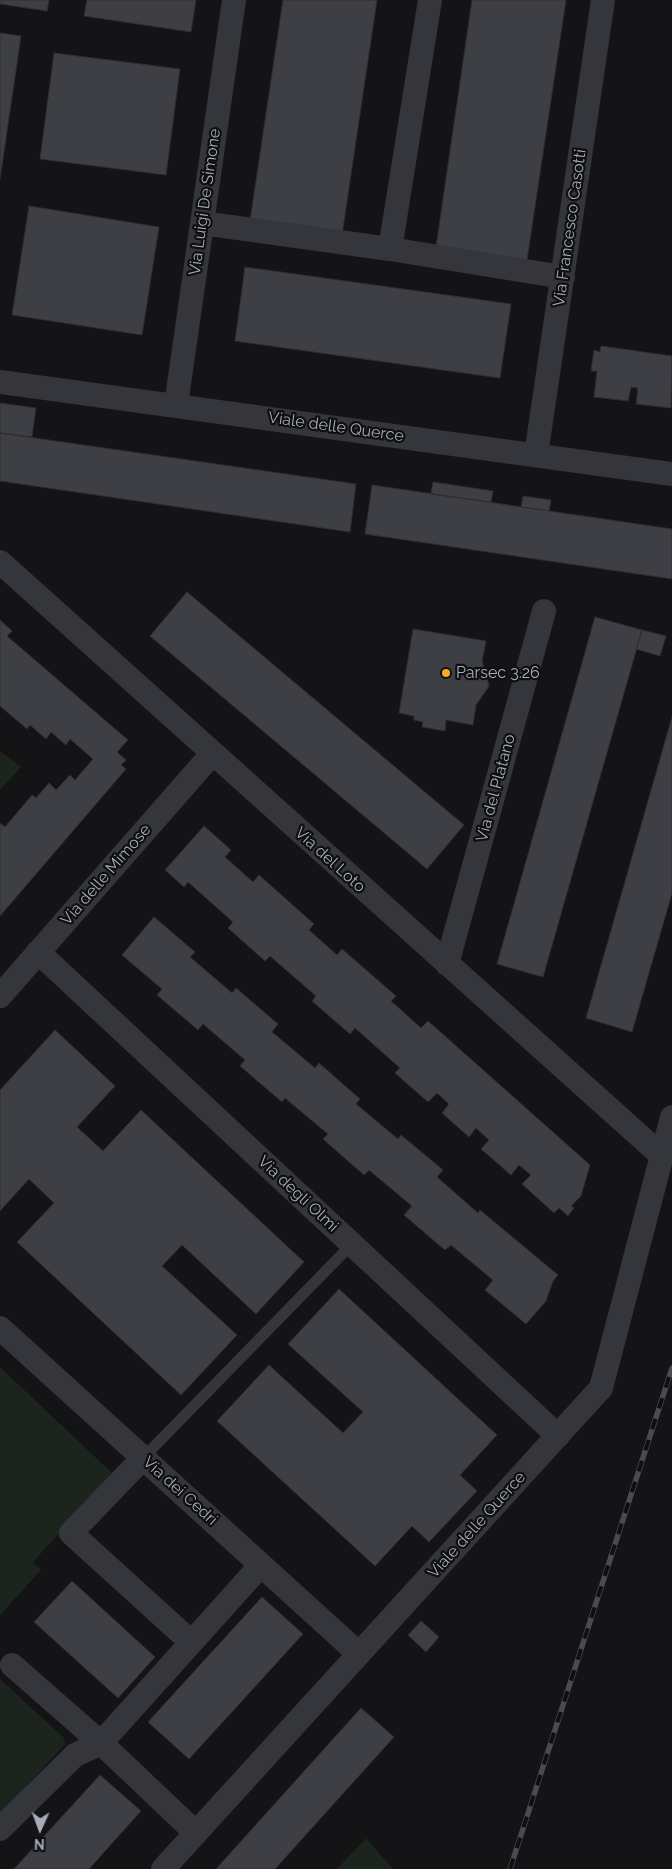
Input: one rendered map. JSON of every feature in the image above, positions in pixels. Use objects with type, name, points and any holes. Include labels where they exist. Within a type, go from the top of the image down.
[{"type":"street","name":"Via Luigi De Simone","points":[[176,405],[234,0]]},
{"type":"street","points":[[390,250],[430,0]]},
{"type":"street","name":"Via Francesco Casotti","points":[[536,455],[602,0]]},
{"type":"street","points":[[202,224],[390,250],[563,277]]},
{"type":"street","name":"Viale delle Querce","points":[[0,382],[672,474]]},
{"type":"street","name":"Via del Loto","points":[[0,562],[662,1156]]},
{"type":"street","name":"Via del Platano","points":[[448,964],[544,611]]},
{"type":"street","name":"Via delle Mimose","points":[[0,996],[212,754]]},
{"type":"street","name":"Via degli Olmi","points":[[38,952],[558,1436]]},
{"type":"street","name":"Viale delle Querce","points":[[163,1869],[601,1388],[672,1117]]},
{"type":"street","name":"Via dei Cedri","points":[[0,1328],[359,1654]]},
{"type":"street","points":[[143,1458],[71,1533],[192,1642]]},
{"type":"street","points":[[0,1829],[75,1755],[101,1743],[261,1565]]},
{"type":"street","points":[[12,1665],[101,1743],[196,1833]]},
{"type":"lane","points":[[143,1458],[352,1244]]},
{"type":"shaded area","points":[[0,751],[21,767],[0,790]]},
{"type":"shaded area","points":[[0,1367],[113,1474],[33,1562],[41,1570],[0,1615]]},
{"type":"shaded area","points":[[0,1679],[64,1738],[65,1744],[0,1815]]},
{"type":"shaded area","points":[[366,1838],[393,1869],[337,1869]]},
{"type":"building","points":[[0,0],[49,0],[47,11],[0,4]]},
{"type":"building","points":[[87,0],[196,0],[191,32],[84,16]]},
{"type":"building","points":[[283,0],[377,0],[342,235],[250,221]]},
{"type":"building","points":[[472,0],[566,0],[527,260],[436,247]]},
{"type":"building","points":[[0,33],[21,36],[0,179]]},
{"type":"building","points":[[54,53],[180,69],[166,175],[40,159]]},
{"type":"building","points":[[29,206],[159,227],[142,335],[12,315]]},
{"type":"building","points":[[245,267],[511,304],[500,378],[235,341]]},
{"type":"building","points":[[601,346],[672,356],[671,408],[636,404],[638,388],[631,387],[628,401],[594,397],[597,371],[591,371],[594,350],[600,352]]},
{"type":"building","points":[[0,403],[36,408],[32,437],[0,433]]},
{"type":"building","points":[[0,433],[356,484],[350,532],[0,481]]},
{"type":"building","points":[[433,482],[493,491],[491,502],[431,494]]},
{"type":"building","points":[[372,485],[672,529],[672,579],[365,534]]},
{"type":"building","points":[[523,496],[551,500],[549,511],[521,507]]},
{"type":"building","points":[[187,592],[464,825],[427,869],[150,636]]},
{"type":"building","points":[[595,617],[642,630],[543,977],[497,964]]},
{"type":"building","points":[[0,620],[12,631],[7,636],[128,740],[117,752],[126,760],[121,765],[126,769],[0,916],[0,823],[5,827],[32,795],[36,798],[49,783],[56,790],[70,775],[75,780],[93,759],[70,739],[66,745],[51,732],[46,739],[30,725],[27,729],[0,706]]},
{"type":"building","name":"Parsec 3.26","points":[[413,629],[486,641],[482,661],[489,686],[476,705],[473,725],[446,720],[445,731],[422,727],[423,722],[414,720],[414,716],[399,713]]},
{"type":"building","points":[[642,630],[666,636],[660,656],[636,649]]},
{"type":"building","points":[[672,717],[672,893],[632,1032],[586,1018]]},
{"type":"building","points":[[204,826],[231,850],[225,857],[253,882],[259,875],[314,924],[309,930],[337,955],[342,949],[396,996],[391,1001],[421,1028],[428,1021],[590,1165],[581,1196],[571,1206],[574,1208],[568,1216],[559,1208],[554,1213],[522,1184],[531,1175],[519,1165],[511,1175],[481,1149],[489,1140],[476,1128],[469,1137],[442,1113],[449,1104],[437,1093],[428,1102],[395,1073],[400,1068],[355,1028],[350,1034],[312,1001],[316,996],[270,956],[265,961],[228,928],[233,922],[188,882],[184,887],[165,870]]},
{"type":"building","points":[[154,917],[195,952],[190,957],[232,993],[236,988],[278,1024],[272,1032],[315,1068],[319,1063],[360,1099],[356,1104],[398,1139],[401,1135],[443,1170],[437,1177],[478,1213],[480,1210],[558,1275],[553,1281],[546,1301],[526,1324],[485,1290],[493,1280],[451,1245],[445,1250],[404,1215],[412,1206],[369,1170],[364,1175],[323,1139],[328,1134],[285,1098],[282,1102],[240,1066],[245,1060],[203,1024],[198,1030],[157,995],[162,989],[122,955]]},
{"type":"building","points":[[55,1030],[115,1086],[77,1127],[103,1151],[141,1110],[304,1262],[256,1314],[182,1245],[162,1266],[237,1335],[181,1395],[17,1242],[54,1203],[29,1179],[0,1211],[0,1090]]},
{"type":"building","points":[[339,1289],[497,1435],[460,1475],[477,1491],[429,1542],[412,1526],[375,1566],[217,1421],[269,1365],[343,1433],[363,1412],[288,1344]]},
{"type":"building","points":[[72,1581],[155,1657],[118,1698],[34,1622]]},
{"type":"building","points":[[262,1597],[303,1634],[189,1759],[148,1722]]},
{"type":"building","points":[[421,1621],[439,1637],[426,1652],[408,1635]]},
{"type":"building","points":[[361,1708],[394,1737],[275,1869],[216,1869]]},
{"type":"building","points":[[100,1775],[141,1811],[89,1869],[14,1869]]},
{"type":"railway","points":[[510,1869],[672,1368]]},
{"type":"place","name":"Parsec 3.26","points":[[446,673]]}]
